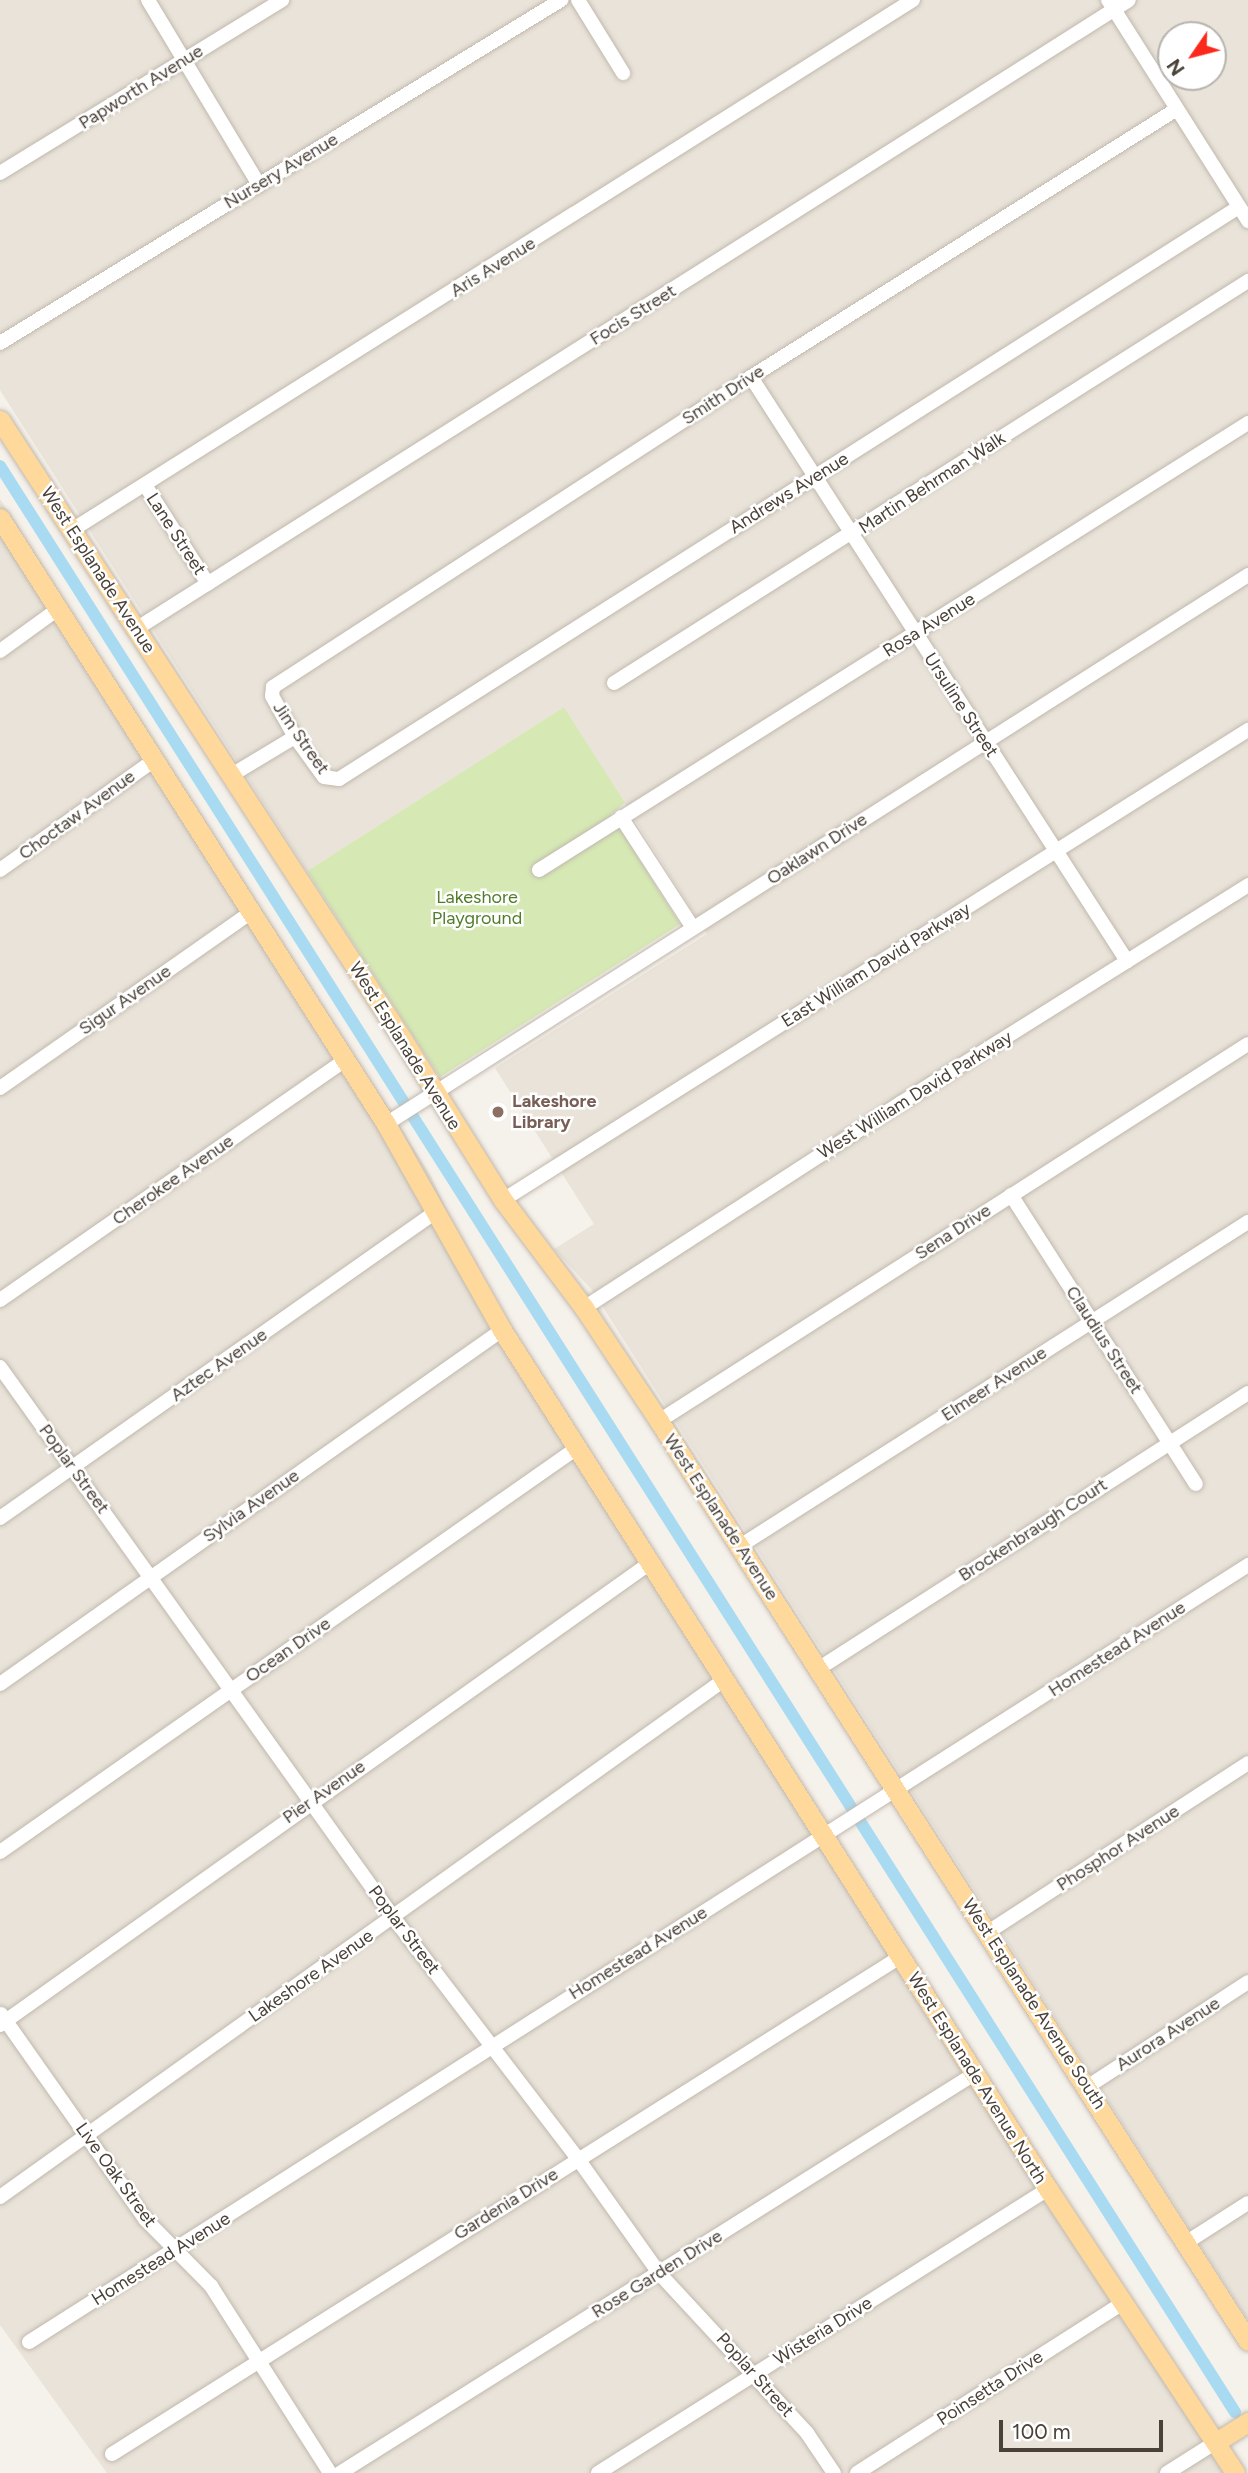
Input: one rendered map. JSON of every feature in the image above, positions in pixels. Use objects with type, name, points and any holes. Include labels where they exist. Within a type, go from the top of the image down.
[{"type":"main road","name":"West Esplanade Avenue","points":[[0,419],[230,776],[429,1096],[584,1308],[818,1668]]},
{"type":"main road","points":[[0,518],[345,1060],[391,1121],[470,1276],[724,1680]]},
{"type":"main road","name":"West Esplanade Avenue South","points":[[818,1668],[1248,2341]]},
{"type":"main road","name":"West Esplanade Avenue North","points":[[724,1680],[1048,2189],[1216,2442],[1238,2470]]},
{"type":"main road","points":[[1216,2442],[1248,2422]]},
{"type":"street","points":[[148,0],[259,185]]},
{"type":"street","name":"Papworth Avenue","points":[[0,173],[282,0]]},
{"type":"street","name":"Nursery Avenue","points":[[0,343],[561,0]]},
{"type":"street","points":[[578,0],[623,73]]},
{"type":"street","name":"Aris Avenue","points":[[72,530],[913,0]]},
{"type":"street","name":"Focis Street","points":[[136,629],[1111,5],[1129,0]]},
{"type":"street","points":[[1111,5],[1248,221]]},
{"type":"street","name":"Smith Drive","points":[[273,687],[751,377],[1177,109]]},
{"type":"street","name":"Andrews Avenue","points":[[339,779],[1239,207]]},
{"type":"street","name":"Martin Behrman Walk","points":[[614,683],[1248,281]]},
{"type":"street","name":"Ursuline Street","points":[[751,377],[1127,961]]},
{"type":"street","name":"Rosa Avenue","points":[[538,870],[1248,423]]},
{"type":"street","name":"Lane Street","points":[[145,485],[208,584]]},
{"type":"street","name":"Oaklawn Drive","points":[[391,1121],[1248,575]]},
{"type":"street","points":[[0,651],[58,609]]},
{"type":"street","name":"Jim Street","points":[[273,687],[271,696],[324,778],[339,779]]},
{"type":"street","name":"East William David Parkway","points":[[503,1200],[1248,730]]},
{"type":"street","points":[[230,776],[295,737]]},
{"type":"street","name":"Choctaw Avenue","points":[[0,870],[154,760]]},
{"type":"street","points":[[621,817],[693,928]]},
{"type":"street","name":"West William David Parkway","points":[[584,1308],[1248,885]]},
{"type":"street","name":"Sigur Avenue","points":[[0,1088],[251,912]]},
{"type":"street","name":"Sena Drive","points":[[659,1421],[1248,1044]]},
{"type":"street","name":"Cherokee Avenue","points":[[0,1300],[345,1060]]},
{"type":"street","name":"Claudius Street","points":[[1012,1195],[1196,1484]]},
{"type":"street","name":"Aztec Avenue","points":[[0,1518],[438,1211]]},
{"type":"street","name":"Elmeer Avenue","points":[[740,1546],[1248,1222]]},
{"type":"street","name":"Sylvia Avenue","points":[[0,1684],[502,1329]]},
{"type":"street","name":"Poplar Street","points":[[0,1367],[393,1917],[578,2159],[659,2273],[755,2373],[807,2433],[834,2473]]},
{"type":"street","name":"Brockenbraugh Court","points":[[818,1668],[1248,1393]]},
{"type":"street","name":"Ocean Drive","points":[[0,1852],[577,1448]]},
{"type":"street","name":"Pier Avenue","points":[[2,2019],[650,1563]]},
{"type":"street","name":"Homestead Avenue","points":[[30,2342],[1248,1565]]},
{"type":"street","name":"Lakeshore Avenue","points":[[0,2197],[724,1680]]},
{"type":"street","name":"Phosphor Avenue","points":[[988,1932],[1248,1763]]},
{"type":"street","name":"Gardenia Drive","points":[[112,2454],[900,1956]]},
{"type":"street","name":"Aurora Avenue","points":[[1087,2087],[1248,1982]]},
{"type":"street","name":"Live Oak Street","points":[[2,2019],[145,2219],[211,2286],[330,2473]]},
{"type":"street","name":"Rose Garden Drive","points":[[340,2473],[974,2074]]},
{"type":"street","name":"Wisteria Drive","points":[[598,2473],[1048,2189]]},
{"type":"street","points":[[1186,2242],[1248,2203]]},
{"type":"street","name":"Poinsetta Drive","points":[[857,2473],[1124,2303]]},
{"type":"street","points":[[1167,2473],[1216,2442]]},
{"type":"shaded area","points":[[0,0],[1248,0],[1248,2320],[592,1290],[554,1249],[594,1224],[495,1068],[707,934],[564,707],[307,871],[0,390]]},
{"type":"shaded area","points":[[0,499],[430,1174],[474,1268],[1236,2473],[107,2473],[0,2325]]},
{"type":"green space","name":"Lakeshore Playground","points":[[564,707],[625,803],[611,814],[680,924],[440,1077],[307,871]]},
{"type":"waterway","points":[[0,466],[1235,2412]]},
{"type":"place","name":"Lakeshore Library","points":[[498,1112]]}]
